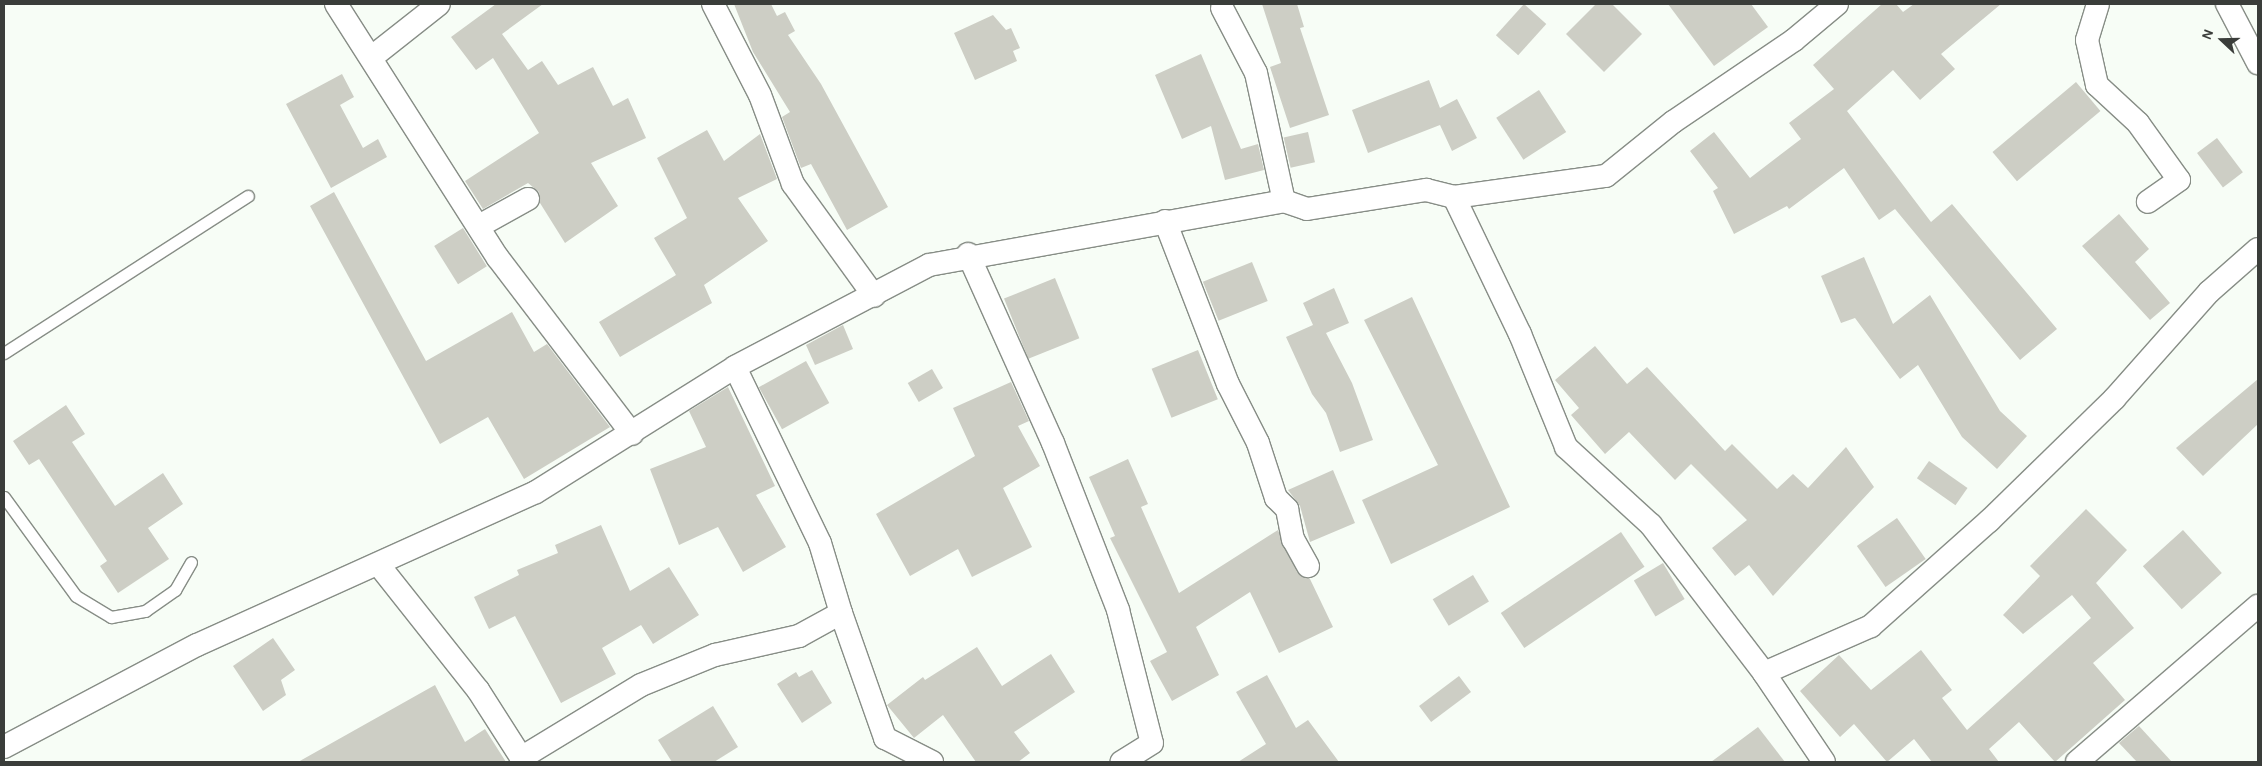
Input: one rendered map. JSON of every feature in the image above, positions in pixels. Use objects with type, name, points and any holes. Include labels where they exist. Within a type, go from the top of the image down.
[{"type":"street","points":[[336,4],[372,57],[498,258],[632,434]]},
{"type":"street","points":[[372,57],[439,4]]},
{"type":"street","points":[[713,4],[760,95],[793,184],[874,296]]},
{"type":"street","points":[[4,747],[197,645],[536,492],[632,434],[734,367],[874,296],[929,265],[968,254],[1284,201],[1307,209],[1426,190],[1454,197],[1606,176],[1673,122],[1794,40],[1837,4]]},
{"type":"street","points":[[2098,4],[2087,40],[2097,85],[2138,123],[2179,180],[2148,202]]},
{"type":"street","points":[[2227,4],[2258,63]]},
{"type":"street","points":[[1222,8],[1256,73],[1284,201]]},
{"type":"street","points":[[1454,197],[1520,334],[1566,447],[1651,525],[1764,673],[1824,762]]},
{"type":"street","points":[[479,226],[528,199]]},
{"type":"street","points":[[1165,221],[1228,384],[1258,443],[1276,498],[1287,509],[1293,539],[1308,566]]},
{"type":"street","points":[[1764,673],[1871,626],[1990,521],[2114,399],[2209,292],[2258,249]]},
{"type":"street","points":[[968,254],[1054,443],[1118,610],[1152,743],[1121,762]]},
{"type":"street","points":[[734,367],[820,543],[841,613],[885,738],[932,762]]},
{"type":"street","points":[[378,564],[478,690],[523,760],[641,685],[715,655],[799,636],[841,613]]},
{"type":"street","points":[[2077,762],[2258,606]]},
{"type":"lane","points":[[4,353],[248,196]]},
{"type":"lane","points":[[4,497],[76,596],[111,617],[145,611],[175,590],[191,562]]},
{"type":"building","points":[[496,4],[543,4],[502,34],[528,70],[542,61],[558,85],[593,67],[613,106],[628,98],[646,138],[591,163],[618,206],[565,243],[540,203],[539,192],[528,183],[483,209],[465,181],[539,133],[493,58],[476,70],[451,37]]},
{"type":"building","points":[[734,4],[771,4],[777,16],[785,12],[795,31],[788,35],[821,84],[888,207],[847,230],[811,164],[801,168],[782,117],[790,112],[753,52]]},
{"type":"building","points":[[1262,4],[1297,4],[1304,27],[1300,28],[1329,115],[1290,128],[1270,67],[1281,63]]},
{"type":"building","points":[[1524,4],[1546,24],[1518,55],[1496,35]]},
{"type":"building","points":[[1596,4],[1612,4],[1642,34],[1604,72],[1566,34]]},
{"type":"building","points":[[1668,4],[1751,4],[1768,27],[1714,66]]},
{"type":"building","points":[[1882,4],[1896,4],[1903,12],[1914,4],[2001,4],[1941,54],[1955,69],[1920,100],[1893,70],[1847,111],[1931,222],[1952,204],[2057,329],[2020,360],[1895,209],[1879,220],[1844,168],[1789,209],[1787,206],[1734,234],[1713,191],[1718,188],[1690,151],[1714,132],[1750,178],[1801,139],[1789,123],[1834,89],[1813,65]]},
{"type":"building","points":[[993,15],[1006,30],[1011,28],[1020,48],[1013,51],[1017,61],[975,80],[954,33]]},
{"type":"building","points":[[1201,54],[1241,149],[1258,144],[1264,170],[1225,180],[1211,126],[1182,139],[1155,75]]},
{"type":"building","points":[[342,74],[354,97],[340,105],[363,148],[378,139],[387,157],[331,188],[286,104]]},
{"type":"building","points":[[1429,80],[1440,108],[1457,99],[1477,138],[1452,151],[1440,125],[1368,153],[1352,110]]},
{"type":"building","points":[[2076,82],[2100,111],[2017,181],[1993,152]]},
{"type":"building","points":[[1539,90],[1566,132],[1523,160],[1496,118]]},
{"type":"building","points":[[707,130],[724,161],[760,134],[777,179],[738,198],[768,241],[704,285],[712,303],[620,357],[599,322],[676,275],[654,238],[687,218],[657,158]]},
{"type":"building","points":[[1308,132],[1315,162],[1291,168],[1284,138]]},
{"type":"building","points":[[2217,138],[2243,172],[2223,187],[2197,153]]},
{"type":"building","points":[[334,192],[426,361],[512,312],[534,352],[547,344],[610,427],[524,479],[488,417],[440,444],[310,206]]},
{"type":"building","points":[[2119,214],[2149,249],[2135,262],[2170,303],[2150,320],[2082,246]]},
{"type":"building","points":[[463,228],[487,266],[458,284],[434,246]]},
{"type":"building","points":[[1864,257],[1893,324],[1930,295],[2000,411],[2027,436],[1997,469],[1962,437],[1918,365],[1900,379],[1855,318],[1841,323],[1821,276]]},
{"type":"building","points":[[1252,262],[1268,301],[1219,321],[1203,282]]},
{"type":"building","points":[[1055,278],[1079,338],[1028,359],[1004,299]]},
{"type":"building","points":[[1334,288],[1349,323],[1326,333],[1352,383],[1373,440],[1340,452],[1326,413],[1312,394],[1286,337],[1313,325],[1303,303]]},
{"type":"building","points":[[1412,297],[1510,507],[1391,564],[1362,500],[1438,465],[1364,320]]},
{"type":"building","points":[[843,325],[853,349],[815,365],[806,345]]},
{"type":"building","points":[[1595,346],[1627,384],[1647,367],[1725,451],[1732,444],[1777,489],[1793,474],[1808,488],[1846,447],[1874,487],[1773,596],[1749,565],[1735,576],[1712,548],[1747,520],[1691,464],[1675,480],[1629,432],[1605,454],[1571,415],[1579,408],[1555,380]]},
{"type":"building","points":[[1198,350],[1218,399],[1171,418],[1152,369]]},
{"type":"building","points":[[806,361],[829,403],[782,429],[759,387]]},
{"type":"building","points":[[932,369],[943,388],[919,402],[908,383]]},
{"type":"building","points":[[2258,379],[2258,424],[2203,476],[2176,448]]},
{"type":"building","points":[[1011,382],[1029,421],[1018,426],[1040,466],[1003,488],[1032,547],[972,577],[958,549],[910,576],[876,514],[975,456],[953,408]]},
{"type":"building","points":[[728,387],[775,486],[756,495],[786,547],[743,572],[718,527],[679,545],[650,469],[706,447],[689,411]]},
{"type":"building","points":[[66,405],[85,434],[72,442],[115,506],[163,473],[183,504],[148,528],[169,559],[118,593],[100,566],[107,561],[39,459],[29,465],[13,441]]},
{"type":"building","points":[[1128,459],[1148,504],[1141,507],[1179,593],[1278,530],[1297,572],[1310,579],[1333,627],[1279,653],[1250,592],[1196,627],[1219,675],[1172,701],[1150,661],[1167,652],[1110,538],[1115,536],[1089,477]]},
{"type":"building","points":[[1929,461],[1968,488],[1955,505],[1917,478]]},
{"type":"building","points":[[1333,470],[1355,523],[1310,542],[1300,506],[1288,490]]},
{"type":"building","points":[[2086,509],[2127,550],[2096,583],[2134,628],[2093,663],[2125,700],[2055,762],[2019,722],[1989,749],[1999,762],[1932,762],[1914,739],[1887,762],[1854,724],[1840,737],[1800,691],[1839,655],[1871,690],[1921,650],[1952,690],[1942,698],[1967,730],[2091,618],[2072,595],[2023,634],[2003,615],[2040,576],[2030,566]]},
{"type":"building","points":[[1897,518],[1926,559],[1886,587],[1857,546]]},
{"type":"building","points":[[601,525],[630,591],[669,567],[699,615],[653,644],[641,625],[602,648],[616,674],[561,703],[515,616],[489,629],[474,597],[519,575],[517,570],[558,553],[555,545]]},
{"type":"building","points":[[2183,530],[2222,573],[2182,609],[2143,566]]},
{"type":"building","points":[[1621,532],[1644,567],[1524,648],[1501,613]]},
{"type":"building","points":[[1663,563],[1685,599],[1655,617],[1634,581]]},
{"type":"building","points":[[1473,575],[1489,602],[1449,626],[1433,599]]},
{"type":"building","points":[[273,638],[295,670],[281,680],[286,695],[263,711],[233,666]]},
{"type":"building","points":[[977,647],[1002,686],[1051,654],[1075,692],[1014,732],[1030,753],[1018,762],[976,762],[943,715],[914,738],[887,705],[923,677],[925,680]]},
{"type":"building","points":[[812,670],[832,703],[802,723],[777,684],[796,672],[799,677]]},
{"type":"building","points":[[1267,675],[1296,728],[1308,720],[1339,762],[1238,762],[1266,744],[1236,692]]},
{"type":"building","points":[[1459,676],[1471,692],[1431,722],[1419,706]]},
{"type":"building","points":[[435,685],[465,742],[485,729],[506,762],[298,762]]},
{"type":"building","points":[[713,706],[738,747],[714,762],[672,762],[658,740]]},
{"type":"building","points":[[2139,726],[2172,762],[2137,762],[2119,743]]},
{"type":"building","points":[[1758,727],[1785,762],[1711,762]]}]
